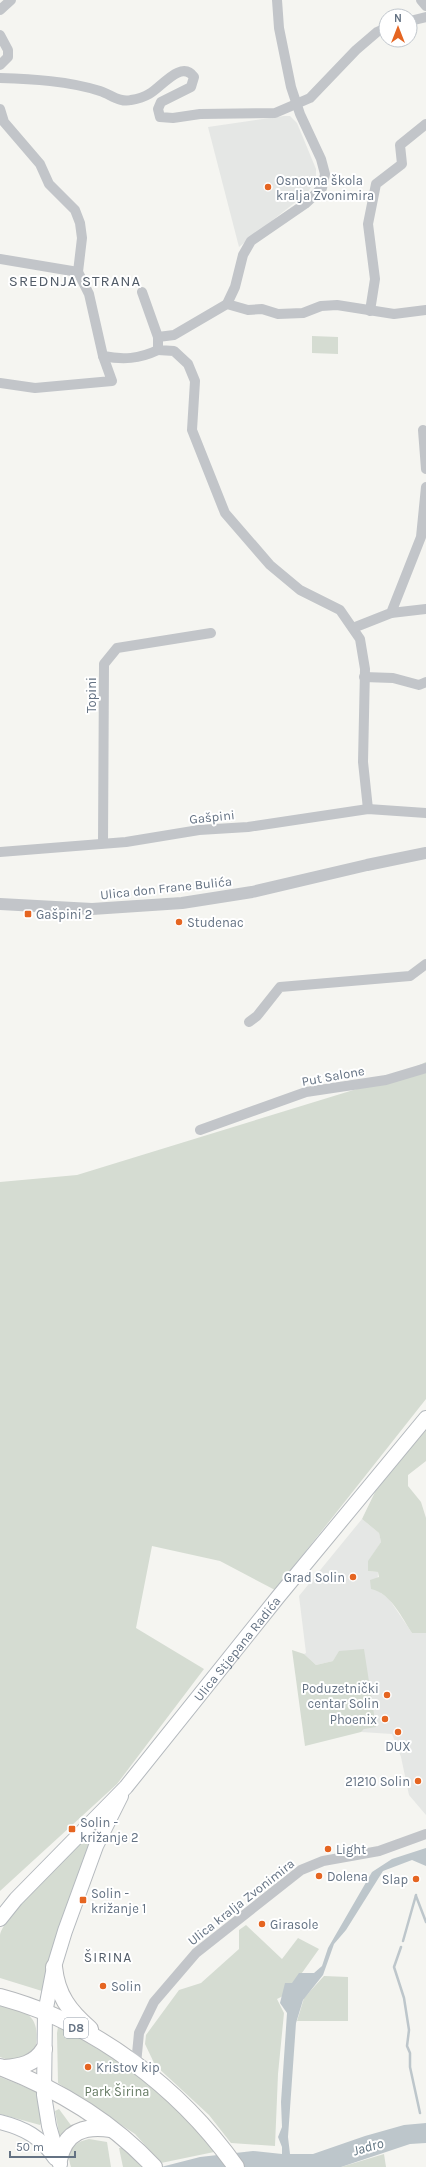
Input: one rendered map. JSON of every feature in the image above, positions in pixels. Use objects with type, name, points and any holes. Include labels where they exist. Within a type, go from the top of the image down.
[{"type":"highway","points":[[54,1967],[59,1991],[65,2004],[105,2044]]},
{"type":"highway","name":"D8","points":[[0,1997],[45,2013],[105,2044],[136,2064],[169,2092],[196,2118],[224,2150],[236,2167]]},
{"type":"highway","points":[[1,2067],[13,2067],[33,2061],[44,2050]]},
{"type":"highway","points":[[1,2067],[45,2086],[83,2108],[112,2129],[150,2162]]},
{"type":"highway","points":[[60,2165],[65,2144],[78,2131],[96,2126],[112,2129]]},
{"type":"main road","name":"Ulica Stjepana Radića","points":[[126,1787],[273,1603],[426,1418]]},
{"type":"main road","points":[[0,1919],[16,1899],[126,1787]]},
{"type":"main road","points":[[60,2165],[49,2126],[45,2086],[45,2013],[54,1967],[91,1859],[126,1787]]},
{"type":"main road","points":[[0,2122],[21,2128],[39,2137],[60,2165]]},
{"type":"street","points":[[0,10],[11,0]]},
{"type":"street","points":[[158,337],[174,335],[227,304],[235,287],[243,255],[251,241],[305,204],[322,188],[324,174],[321,159],[291,87],[279,28],[277,0]]},
{"type":"street","points":[[421,0],[426,6]]},
{"type":"street","points":[[0,78],[25,78],[80,86],[100,91],[120,100],[130,101],[149,94],[172,76],[183,71],[191,73],[194,78],[191,87],[161,102],[158,109],[160,117],[173,118],[200,114],[275,113],[310,98],[356,50],[378,32]]},
{"type":"street","points":[[0,35],[8,50],[8,57],[0,65]]},
{"type":"street","points":[[0,109],[4,122],[40,164],[49,184],[75,210],[80,222],[82,238],[78,272],[89,294],[103,356],[112,381],[35,388],[0,383]]},
{"type":"street","points":[[370,311],[375,279],[368,224],[376,184],[402,164],[400,145],[426,124]]},
{"type":"street","points":[[0,259],[78,272]]},
{"type":"street","points":[[142,292],[158,337],[158,350]]},
{"type":"street","points":[[227,304],[248,310],[262,309],[278,314],[302,313],[321,306],[337,305],[394,314],[426,310]]},
{"type":"street","points":[[103,356],[123,360],[144,356],[158,350],[174,351],[188,364],[194,381],[192,430],[225,513],[270,565],[300,590],[340,610],[360,639],[364,676],[363,762],[368,809]]},
{"type":"street","points":[[423,430],[426,469]]},
{"type":"street","points":[[391,613],[420,536],[426,487]]},
{"type":"street","points":[[353,628],[391,613],[426,609]]},
{"type":"street","name":"Topini","points":[[103,842],[104,664],[116,648],[212,633]]},
{"type":"street","points":[[364,676],[393,678],[419,684],[426,682]]},
{"type":"street","name":"Gašpini","points":[[0,852],[36,850],[103,842],[126,842],[199,830],[248,826],[368,809],[426,813]]},
{"type":"street","name":"Ulica don Frane Bulića","points":[[0,904],[92,910],[182,903],[252,892],[367,864],[426,853]]},
{"type":"street","points":[[249,1022],[257,1016],[280,987],[410,976],[426,964]]},
{"type":"street","name":"Put Salone","points":[[200,1130],[306,1092],[386,1080],[426,1068]]},
{"type":"street","name":"Ulica kralja Zvonimira","points":[[136,2064],[139,2033],[154,2002],[196,1953],[301,1870],[323,1861],[379,1851],[426,1834]]},
{"type":"shaded area","name":"Osnovna škola kralja Zvonimira","points":[[290,116],[297,123],[316,169],[316,180],[307,193],[239,247],[208,127]]},
{"type":"shaded area","points":[[362,1519],[379,1533],[381,1542],[368,1562],[368,1571],[378,1572],[377,1590],[389,1599],[412,1633],[426,1633],[426,1815],[409,1795],[401,1757],[392,1734],[361,1732],[374,1717],[333,1661],[316,1665],[304,1654],[306,1653],[299,1596]]},
{"type":"green space","points":[[312,336],[338,337],[338,354],[312,353]]},
{"type":"green space","points":[[426,1062],[426,1399],[275,1590],[220,1561],[152,1546],[136,1628],[204,1669],[117,1784],[0,1891],[0,1182],[77,1175],[386,1080]]},
{"type":"green space","points":[[426,1429],[426,1461],[408,1475],[408,1486],[421,1502],[426,1518],[426,1633],[412,1633],[390,1601],[378,1591],[371,1589],[370,1580],[379,1577],[378,1572],[368,1571],[368,1561],[381,1542],[379,1533],[362,1519],[376,1490]]},
{"type":"green space","points":[[364,1649],[376,1727],[305,1746],[292,1650],[304,1654],[316,1665],[333,1661],[339,1651]]},
{"type":"green space","points":[[103,1821],[61,1927],[42,1991],[0,1978],[0,1935],[5,1925],[29,1895]]},
{"type":"green space","points":[[246,1925],[282,1959],[298,1938],[319,1949],[287,1994],[277,1999],[284,2013],[278,2074],[275,2146],[231,2143],[209,2115],[155,2065],[145,2044],[146,2035],[179,1990],[201,1983],[239,1949],[239,1930]]},
{"type":"green space","points":[[324,1976],[348,1977],[348,2021],[297,2021],[304,1998]]},
{"type":"green space","points":[[0,2003],[26,2013],[34,2023],[36,2030],[35,2051],[14,2062],[0,2057]]},
{"type":"green space","name":"Park Širina","points":[[60,2026],[134,2071],[187,2117],[214,2152],[161,2163],[135,2134],[58,2083],[57,2033],[58,2027]]},
{"type":"green space","points":[[0,2077],[40,2093],[42,2122],[40,2125],[0,2114]]},
{"type":"green space","points":[[59,2109],[73,2128],[60,2139],[55,2111]]},
{"type":"green space","points":[[89,2139],[107,2142],[111,2167],[71,2167],[69,2156],[72,2148],[79,2142]]},
{"type":"green space","points":[[119,2148],[122,2148],[143,2167],[123,2167]]},
{"type":"green space","points":[[384,2154],[386,2167],[341,2167]]},
{"type":"water","name":"Jadro","points":[[426,1848],[426,1866],[412,1860],[383,1871],[346,1930],[334,1944],[323,1975],[303,2000],[296,2023],[288,2137],[290,2154],[313,2154],[365,2136],[404,2125],[426,2123],[426,2143],[410,2144],[341,2167],[161,2167],[200,2157],[253,2151],[282,2154],[282,2147],[278,2137],[282,2127],[281,2102],[287,2013],[280,2003],[285,1983],[292,1983],[299,1973],[314,1973],[322,1966],[328,1948],[372,1872],[392,1859]]},
{"type":"waterway","points":[[403,1941],[416,1895]]},
{"type":"waterway","points":[[416,1896],[426,1922]]},
{"type":"waterway","points":[[401,1947],[394,1967],[404,1998],[409,2030],[407,2046],[410,2053],[410,2067],[420,2113]]},
{"type":"place","name":"Osnovna škola kralja Zvonimira","points":[[268,187]]},
{"type":"place","name":"Gašpini 2","points":[[28,914]]},
{"type":"place","name":"Studenac","points":[[179,922]]},
{"type":"place","name":"Grad Solin","points":[[353,1577]]},
{"type":"place","name":"Poduzetnički centar Solin","points":[[387,1695]]},
{"type":"place","name":"Phoenix","points":[[385,1719]]},
{"type":"place","name":"DUX","points":[[398,1732]]},
{"type":"place","name":"21210 Solin","points":[[418,1781]]},
{"type":"place","name":"Solin - križanje 2","points":[[72,1829]]},
{"type":"place","name":"Light","points":[[328,1849]]},
{"type":"place","name":"Dolena","points":[[319,1876]]},
{"type":"place","name":"Slap","points":[[416,1879]]},
{"type":"place","name":"Solin - križanje 1","points":[[83,1900]]},
{"type":"place","name":"Girasole","points":[[262,1924]]},
{"type":"place","name":"Solin","points":[[103,1986]]},
{"type":"place","name":"Kristov kip","points":[[88,2067]]},
{"type":"district","name":"SREDNJA STRANA","points":[[75,281]]},
{"type":"district","name":"ŠIRINA","points":[[108,1957]]}]
